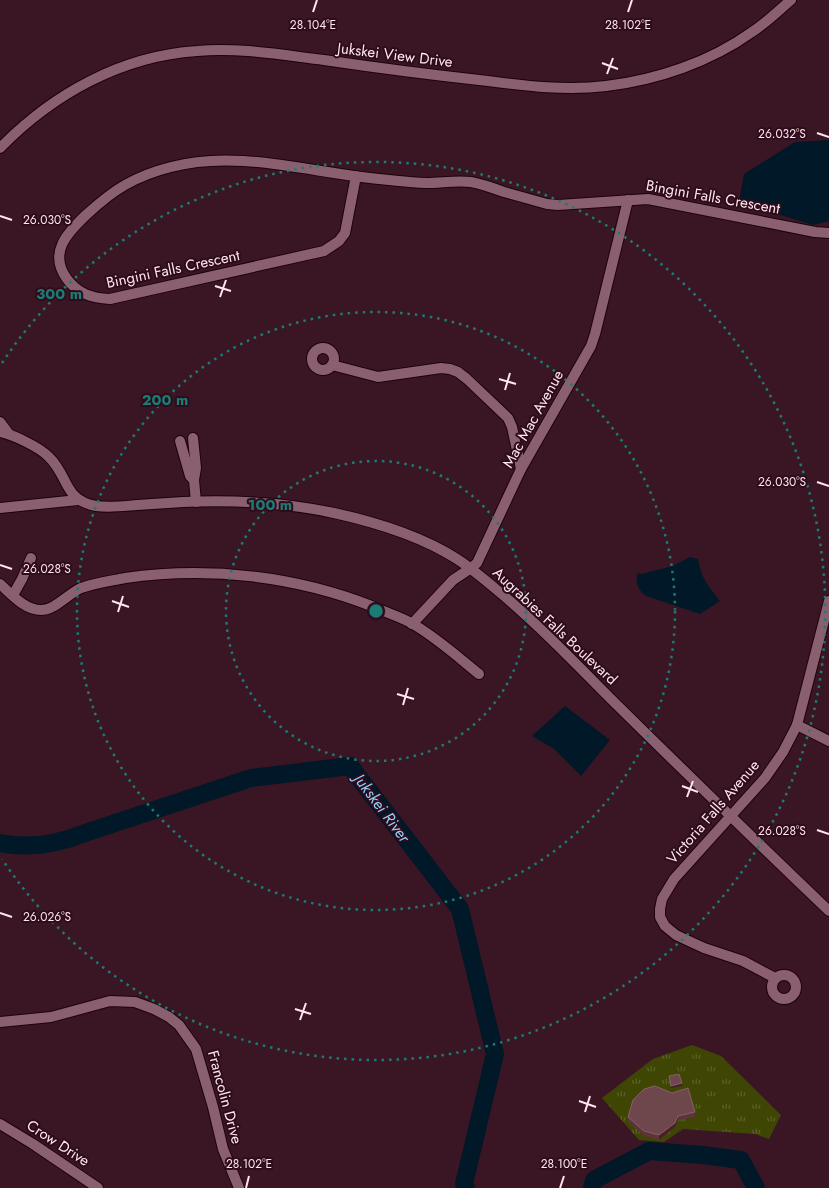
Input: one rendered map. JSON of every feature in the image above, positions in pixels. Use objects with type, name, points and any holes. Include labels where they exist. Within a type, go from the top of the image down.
[{"type":"street","name":"Jukskei View Drive","points":[[0,148],[40,112],[68,92],[110,72],[154,57],[199,50],[268,53],[536,87],[606,86],[659,76],[710,55],[752,32],[791,0]]},
{"type":"street","name":"Bingini Falls Crescent","points":[[356,176],[345,233],[340,241],[324,251],[110,299],[94,298],[82,293],[71,284],[62,272],[60,260],[64,239],[72,229],[107,197],[126,184],[170,167],[214,161],[280,165],[356,176],[425,183],[470,182],[547,204],[558,205],[648,199],[662,200],[815,232],[829,233]]},
{"type":"street","name":"Mac Mac Avenue","points":[[412,624],[452,580],[471,568],[481,556],[521,469],[591,346],[596,334],[628,200]]},
{"type":"street","points":[[332,365],[378,377],[441,368],[458,372],[508,418],[512,427],[521,469]]},
{"type":"street","points":[[0,422],[5,433],[49,456],[78,500]]},
{"type":"street","points":[[193,438],[196,468],[194,480],[196,502]]},
{"type":"street","points":[[180,440],[190,476],[194,480]]},
{"type":"street","points":[[0,508],[78,500]]},
{"type":"street","name":"Augrabies Falls Boulevard","points":[[78,500],[96,506],[109,507],[196,502],[255,502],[311,508],[336,513],[390,529],[417,539],[455,558],[471,568],[544,631],[629,717],[829,911]]},
{"type":"street","points":[[13,595],[31,558]]},
{"type":"street","points":[[0,584],[26,605],[41,610],[48,608],[81,588],[152,576],[221,574],[279,580],[330,592],[358,601],[412,624],[436,639],[479,674]]},
{"type":"street","name":"Victoria Falls Avenue","points":[[775,978],[743,961],[689,942],[676,934],[665,926],[660,918],[662,899],[667,888],[765,778],[784,752],[798,725],[829,601]]},
{"type":"street","points":[[818,643],[829,646]]},
{"type":"street","points":[[798,725],[829,741]]},
{"type":"street","name":"Francolin Drive","points":[[0,1022],[51,1017],[110,1001],[135,1002],[168,1017],[179,1025],[196,1049],[213,1107],[222,1149],[239,1188]]},
{"type":"street","name":"Crow Drive","points":[[0,1124],[98,1188]]},
{"type":"green space","points":[[692,1045],[721,1056],[781,1115],[769,1139],[755,1134],[683,1129],[664,1142],[639,1140],[602,1098],[653,1059]]},
{"type":"water","points":[[829,140],[829,221],[813,225],[739,202],[744,174],[795,142]]},
{"type":"water","points":[[690,557],[698,559],[703,577],[720,601],[700,614],[646,596],[641,592],[637,583],[638,573],[641,574],[673,566]]},
{"type":"water","points":[[565,706],[610,740],[581,776],[554,749],[532,736]]},
{"type":"building","points":[[679,1074],[682,1083],[671,1086],[669,1076]]},
{"type":"building","points":[[655,1086],[672,1093],[688,1088],[695,1112],[678,1116],[675,1123],[659,1135],[644,1131],[628,1117],[633,1100],[644,1089]]},
{"type":"waterway","name":"Jukskei River","points":[[0,843],[22,846],[54,843],[251,778],[350,766],[460,909],[495,1054],[464,1184],[466,1188]]},
{"type":"waterway","name":"Jukskei River","points":[[592,1188],[594,1180],[649,1151],[741,1160],[756,1188]]}]
